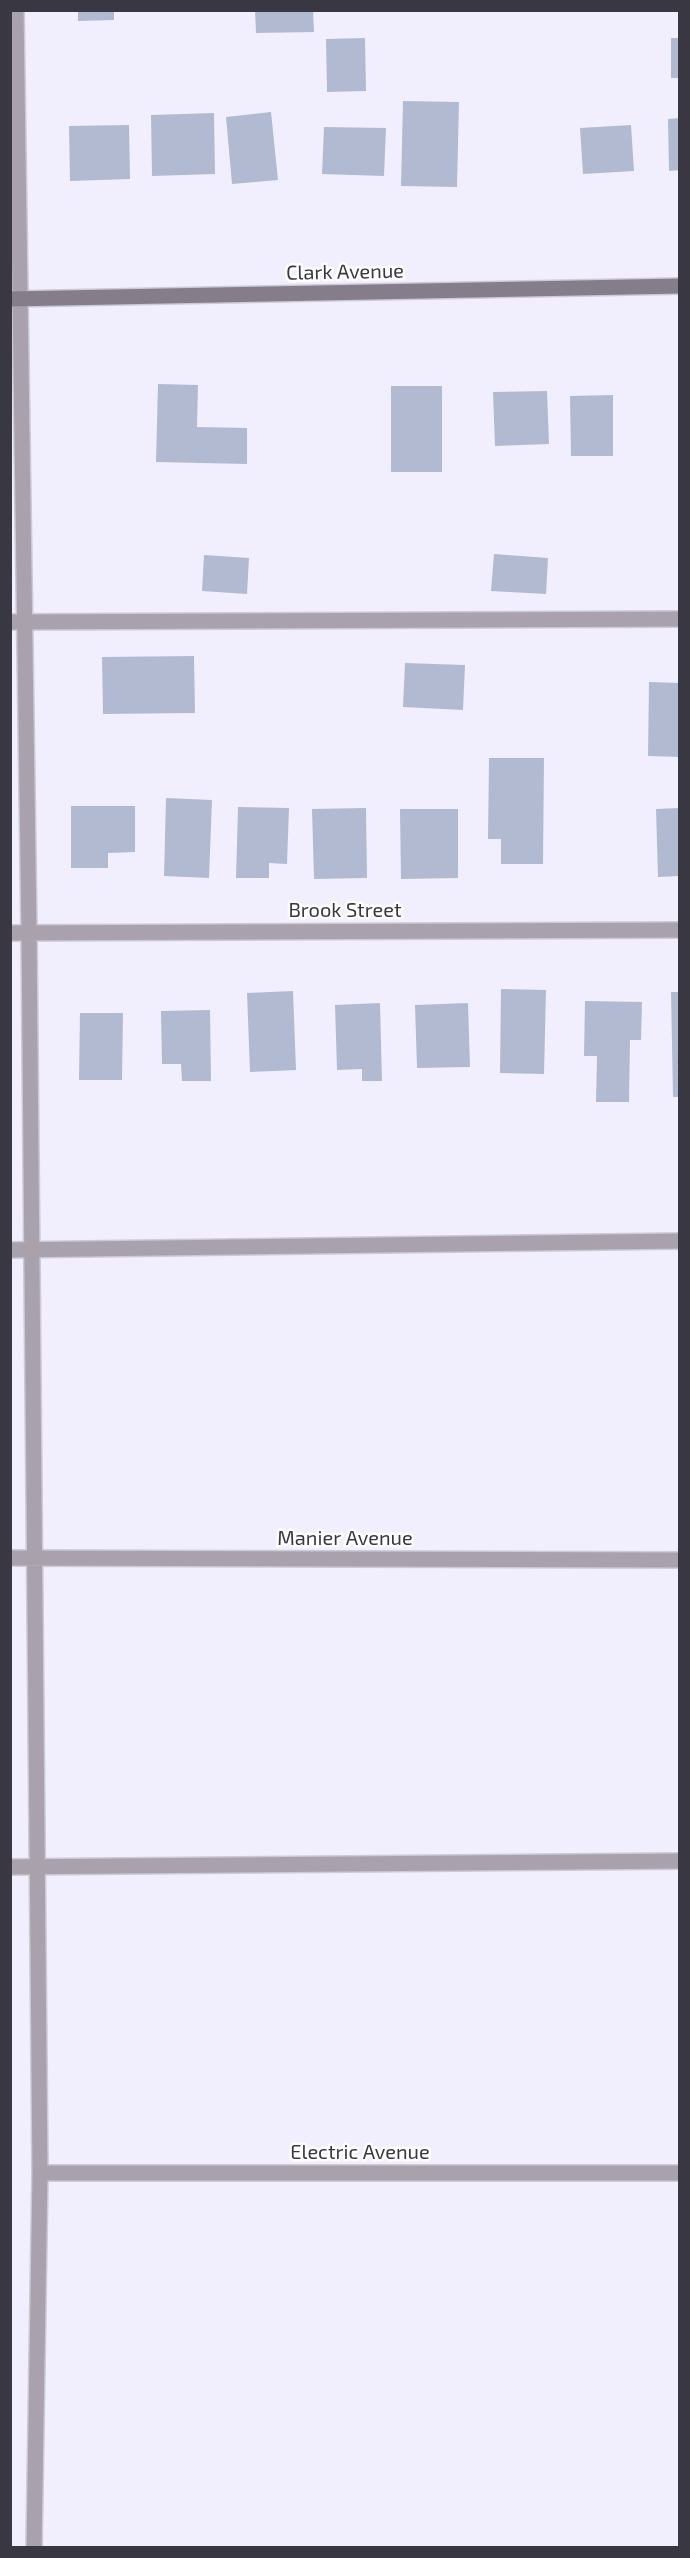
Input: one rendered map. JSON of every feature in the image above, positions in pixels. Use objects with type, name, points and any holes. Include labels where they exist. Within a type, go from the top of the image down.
[{"type":"street","points":[[16,10],[17,622],[29,932],[40,2173],[34,2547]]},
{"type":"street","name":"Clark Avenue","points":[[15,299],[680,286]]},
{"type":"street","points":[[17,622],[680,619]]},
{"type":"street","name":"Brook Street","points":[[10,933],[680,930]]},
{"type":"street","points":[[10,1250],[680,1241]]},
{"type":"street","name":"Manier Avenue","points":[[10,1558],[680,1560]]},
{"type":"street","points":[[10,1867],[680,1861]]},
{"type":"street","name":"Electric Avenue","points":[[40,2173],[680,2173]]},
{"type":"building","points":[[78,10],[114,10],[114,20],[78,21]]},
{"type":"building","points":[[255,10],[313,10],[314,32],[256,33]]},
{"type":"building","points":[[365,38],[366,91],[327,92],[326,39]]},
{"type":"building","points":[[671,38],[680,38],[680,78],[671,78]]},
{"type":"building","points":[[403,101],[459,102],[457,187],[401,186]]},
{"type":"building","points":[[271,112],[278,180],[232,184],[226,117]]},
{"type":"building","points":[[214,113],[215,174],[152,176],[151,115]]},
{"type":"building","points":[[680,118],[680,170],[669,171],[668,119]]},
{"type":"building","points":[[129,125],[130,179],[70,181],[69,126]]},
{"type":"building","points":[[631,125],[634,171],[583,174],[580,128]]},
{"type":"building","points":[[324,127],[386,128],[384,176],[322,174]]},
{"type":"building","points":[[158,384],[198,385],[197,427],[247,428],[247,464],[156,462]]},
{"type":"building","points":[[391,386],[442,386],[442,472],[391,472]]},
{"type":"building","points":[[547,391],[549,444],[495,446],[493,392]]},
{"type":"building","points":[[613,395],[613,456],[571,456],[570,396]]},
{"type":"building","points":[[494,554],[548,558],[546,594],[491,591]]},
{"type":"building","points":[[204,555],[249,558],[247,594],[202,591]]},
{"type":"building","points":[[194,656],[195,713],[103,714],[102,657]]},
{"type":"building","points":[[405,663],[465,665],[463,710],[403,707]]},
{"type":"building","points":[[649,682],[680,683],[680,757],[648,756]]},
{"type":"building","points":[[489,758],[544,758],[543,864],[501,864],[501,839],[488,839]]},
{"type":"building","points":[[166,798],[212,800],[209,878],[164,876]]},
{"type":"building","points":[[71,806],[135,806],[135,852],[108,853],[108,868],[71,868]]},
{"type":"building","points":[[238,807],[289,808],[287,864],[269,863],[269,878],[236,878]]},
{"type":"building","points":[[366,808],[367,878],[314,879],[312,809]]},
{"type":"building","points":[[680,808],[680,876],[658,877],[656,809]]},
{"type":"building","points":[[400,809],[458,809],[458,878],[401,879]]},
{"type":"building","points":[[501,989],[546,990],[544,1074],[500,1073]]},
{"type":"building","points":[[293,991],[296,1070],[250,1072],[247,993]]},
{"type":"building","points":[[671,992],[680,992],[680,1097],[673,1097]]},
{"type":"building","points":[[585,1001],[642,1002],[641,1040],[630,1040],[629,1102],[596,1102],[597,1056],[584,1056]]},
{"type":"building","points":[[380,1003],[382,1081],[362,1081],[362,1069],[337,1070],[335,1005]]},
{"type":"building","points":[[468,1003],[470,1067],[417,1068],[415,1005]]},
{"type":"building","points":[[210,1010],[211,1081],[182,1081],[181,1064],[162,1064],[161,1011]]},
{"type":"building","points":[[80,1013],[123,1013],[122,1080],[79,1080]]}]
